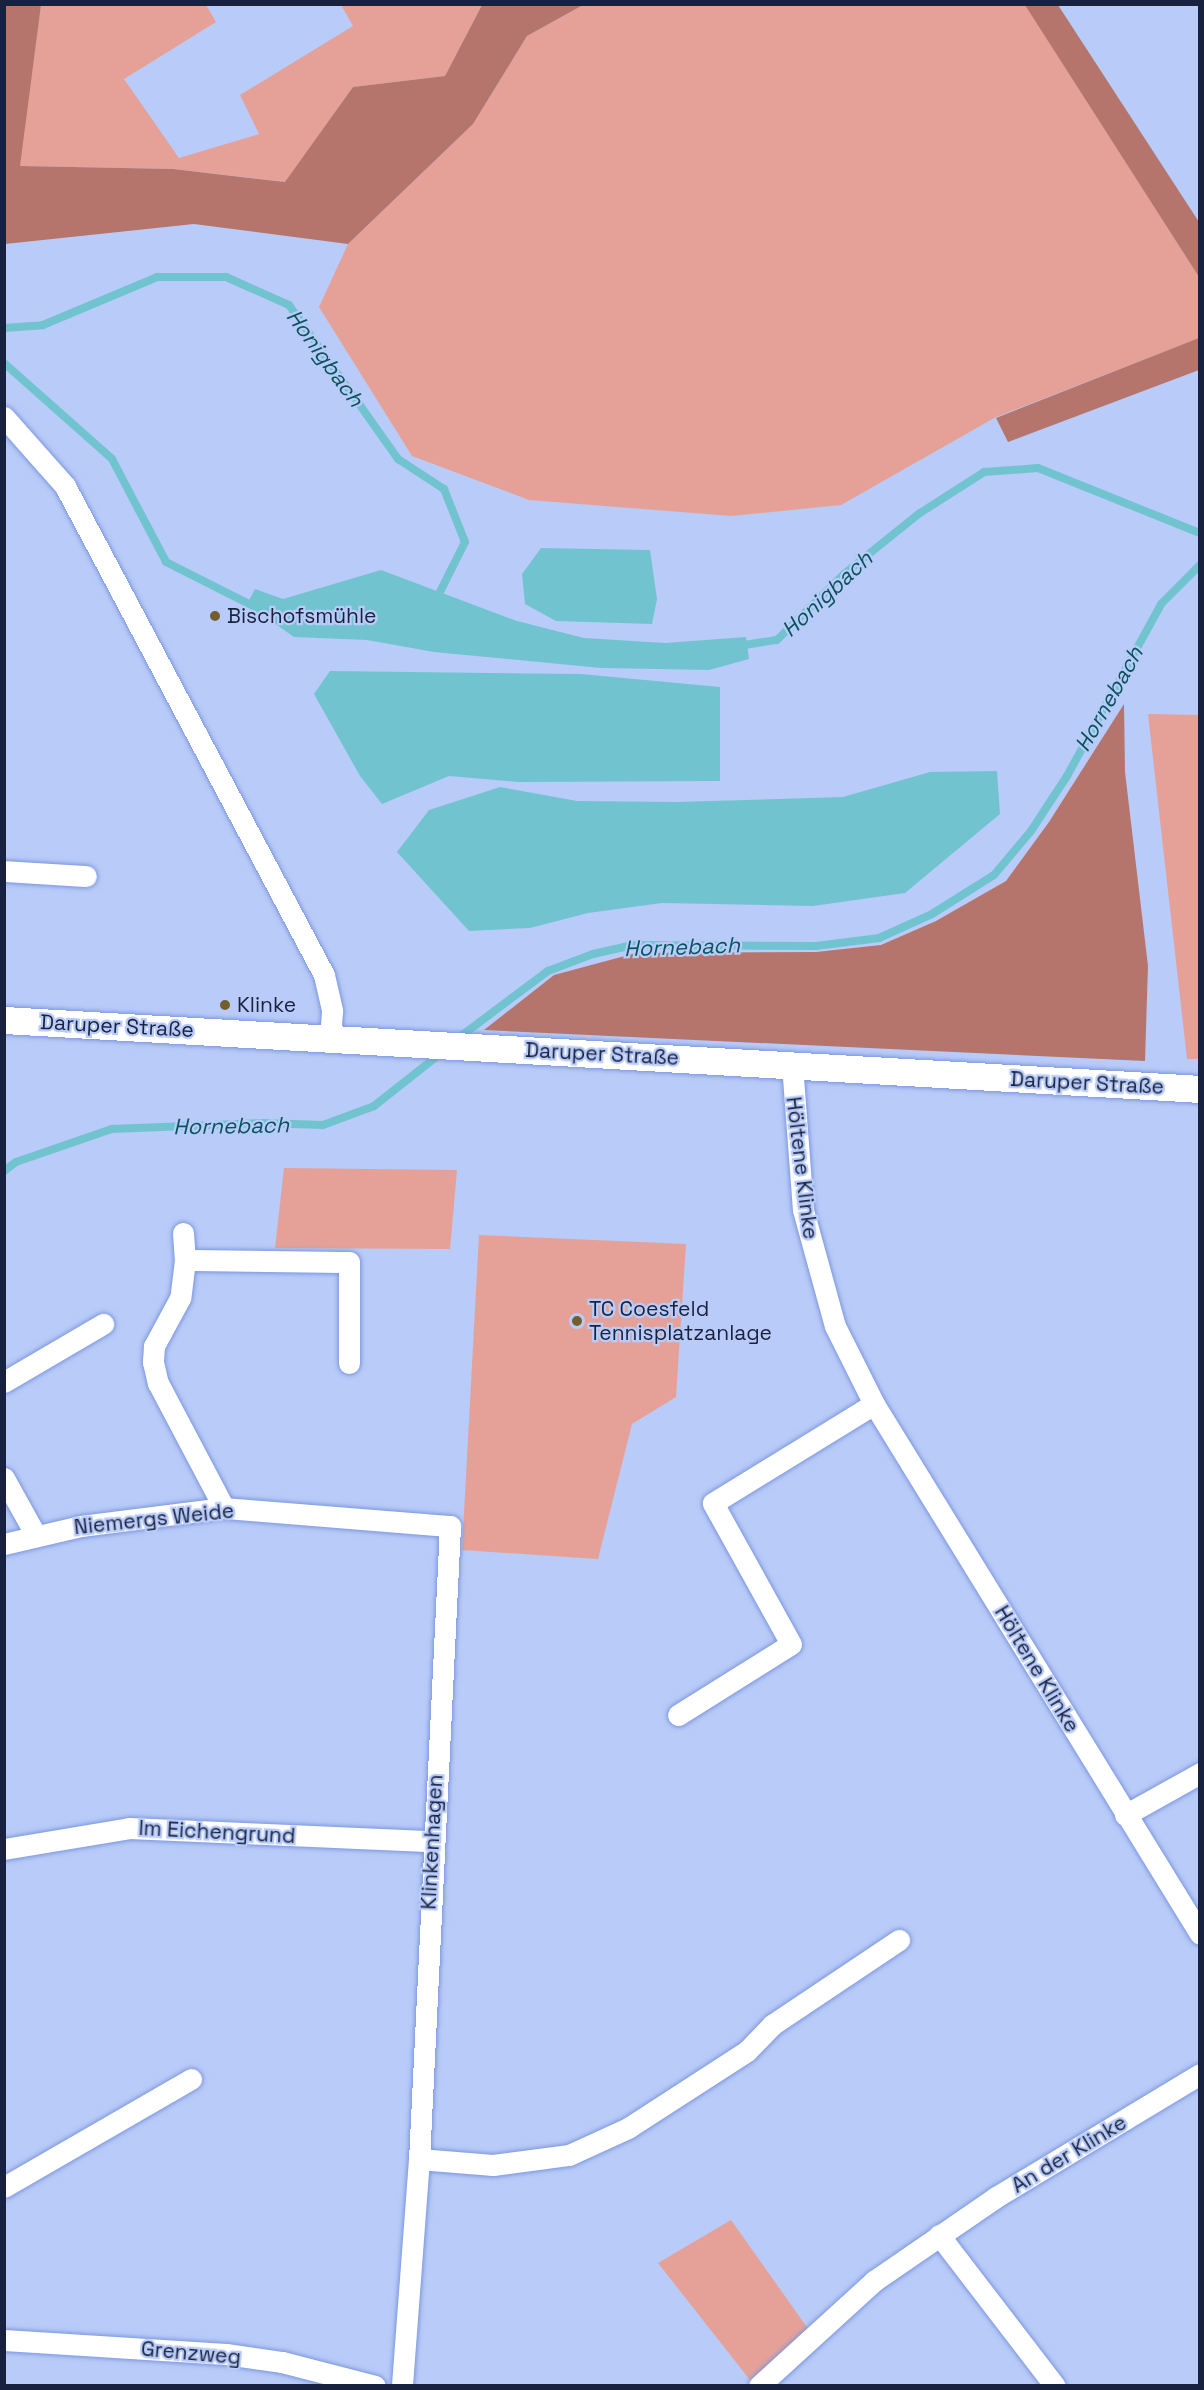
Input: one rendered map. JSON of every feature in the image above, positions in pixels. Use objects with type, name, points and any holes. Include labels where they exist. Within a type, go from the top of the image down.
[{"type":"street","points":[[4,417],[65,486],[324,975],[332,1011],[330,1039]]},
{"type":"street","points":[[4,871],[86,876]]},
{"type":"street","name":"Daruper Straße","points":[[4,1020],[1200,1089]]},
{"type":"street","name":"Höltene Klinke","points":[[792,1064],[803,1210],[811,1247],[835,1326],[874,1404],[1200,1934]]},
{"type":"street","points":[[183,1233],[185,1260],[180,1298],[154,1346],[153,1362],[158,1383],[224,1508]]},
{"type":"street","points":[[185,1260],[349,1262],[349,1363]]},
{"type":"street","points":[[4,1382],[103,1324]]},
{"type":"street","points":[[678,1715],[791,1644],[713,1503],[874,1404]]},
{"type":"street","points":[[4,1478],[36,1534]]},
{"type":"street","name":"Niemergs Weide","points":[[4,1544],[36,1534],[224,1508],[450,1526]]},
{"type":"street","name":"Klinkenhagen","points":[[402,2385],[419,2159],[432,1841],[450,1526]]},
{"type":"street","points":[[1125,1815],[1200,1773]]},
{"type":"street","name":"Im Eichengrund","points":[[4,1849],[129,1828],[432,1841]]},
{"type":"street","points":[[419,2159],[493,2165],[569,2155],[628,2128],[747,2051],[772,2025],[899,1940]]},
{"type":"street","name":"An der Klinke","points":[[759,2385],[874,2281],[939,2235],[1200,2074]]},
{"type":"street","points":[[4,2187],[191,2079]]},
{"type":"street","points":[[939,2235],[1055,2385]]},
{"type":"street","name":"Grenzweg","points":[[4,2340],[226,2354],[282,2362],[375,2385]]},
{"type":"shaded area","points":[[1025,4],[1199,277],[1200,338],[996,417],[841,505],[731,516],[529,500],[412,456],[319,307],[348,244],[473,124],[527,36],[583,5]]},
{"type":"shaded area","points":[[4,5],[41,5],[20,166],[173,169],[285,182],[353,87],[445,76],[482,5],[583,5],[527,36],[473,124],[348,244],[194,224],[5,244]]},
{"type":"shaded area","points":[[41,5],[206,5],[216,22],[124,79],[179,158],[259,134],[240,95],[353,26],[341,5],[482,5],[445,76],[353,87],[286,182],[173,169],[19,166]]},
{"type":"shaded area","points":[[1025,5],[1058,5],[1199,222],[1199,277]]},
{"type":"shaded area","points":[[1199,338],[1199,370],[1008,442],[996,418]]},
{"type":"shaded area","points":[[541,548],[650,550],[657,599],[652,624],[556,621],[525,604],[522,574]]},
{"type":"shaded area","points":[[381,570],[517,621],[584,638],[665,643],[746,637],[749,659],[709,670],[601,668],[434,652],[367,640],[294,637],[247,604],[255,589],[283,599]]},
{"type":"shaded area","points":[[330,671],[581,674],[720,687],[720,781],[519,782],[449,776],[382,804],[360,776],[314,694]]},
{"type":"shaded area","points":[[1124,704],[1125,772],[1148,966],[1145,1061],[484,1030],[554,975],[636,953],[816,952],[881,945],[936,921],[1006,881],[1049,822]]},
{"type":"shaded area","points":[[1148,714],[1199,715],[1199,1059],[1187,1059]]},
{"type":"shaded area","points":[[997,771],[1000,814],[905,893],[813,906],[662,903],[588,913],[530,928],[469,931],[397,852],[429,810],[500,787],[577,801],[677,802],[843,797],[930,772]]},
{"type":"shaded area","points":[[284,1168],[457,1170],[450,1249],[275,1248]]},
{"type":"shaded area","name":"TC Coesfeld Tennisplatzanlage","points":[[479,1235],[686,1244],[676,1397],[632,1424],[598,1559],[462,1550]]},
{"type":"shaded area","points":[[731,2220],[809,2330],[750,2380],[658,2263]]},
{"type":"waterway","name":"Honigbach","points":[[4,328],[43,325],[157,277],[226,277],[289,305],[398,459],[444,489],[465,542],[436,600]]},
{"type":"waterway","name":"Honigbach","points":[[4,363],[112,459],[166,562],[257,608]]},
{"type":"waterway","name":"Honigbach","points":[[738,646],[777,640],[844,574],[920,513],[984,472],[1038,468],[1200,533]]},
{"type":"waterway","name":"Hornebach","points":[[457,1039],[548,971],[593,954],[633,945],[816,946],[879,938],[932,914],[994,875],[1031,831],[1067,776],[1161,604],[1200,565]]},
{"type":"waterway","name":"Hornebach","points":[[4,1171],[16,1162],[112,1129],[263,1123],[323,1125],[374,1106],[441,1053]]},
{"type":"place","name":"Bischofsmühle","points":[[215,616]]},
{"type":"place","name":"Klinke","points":[[225,1005]]},
{"type":"place","name":"TC Coesfeld Tennisplatzanlage","points":[[577,1321]]}]
